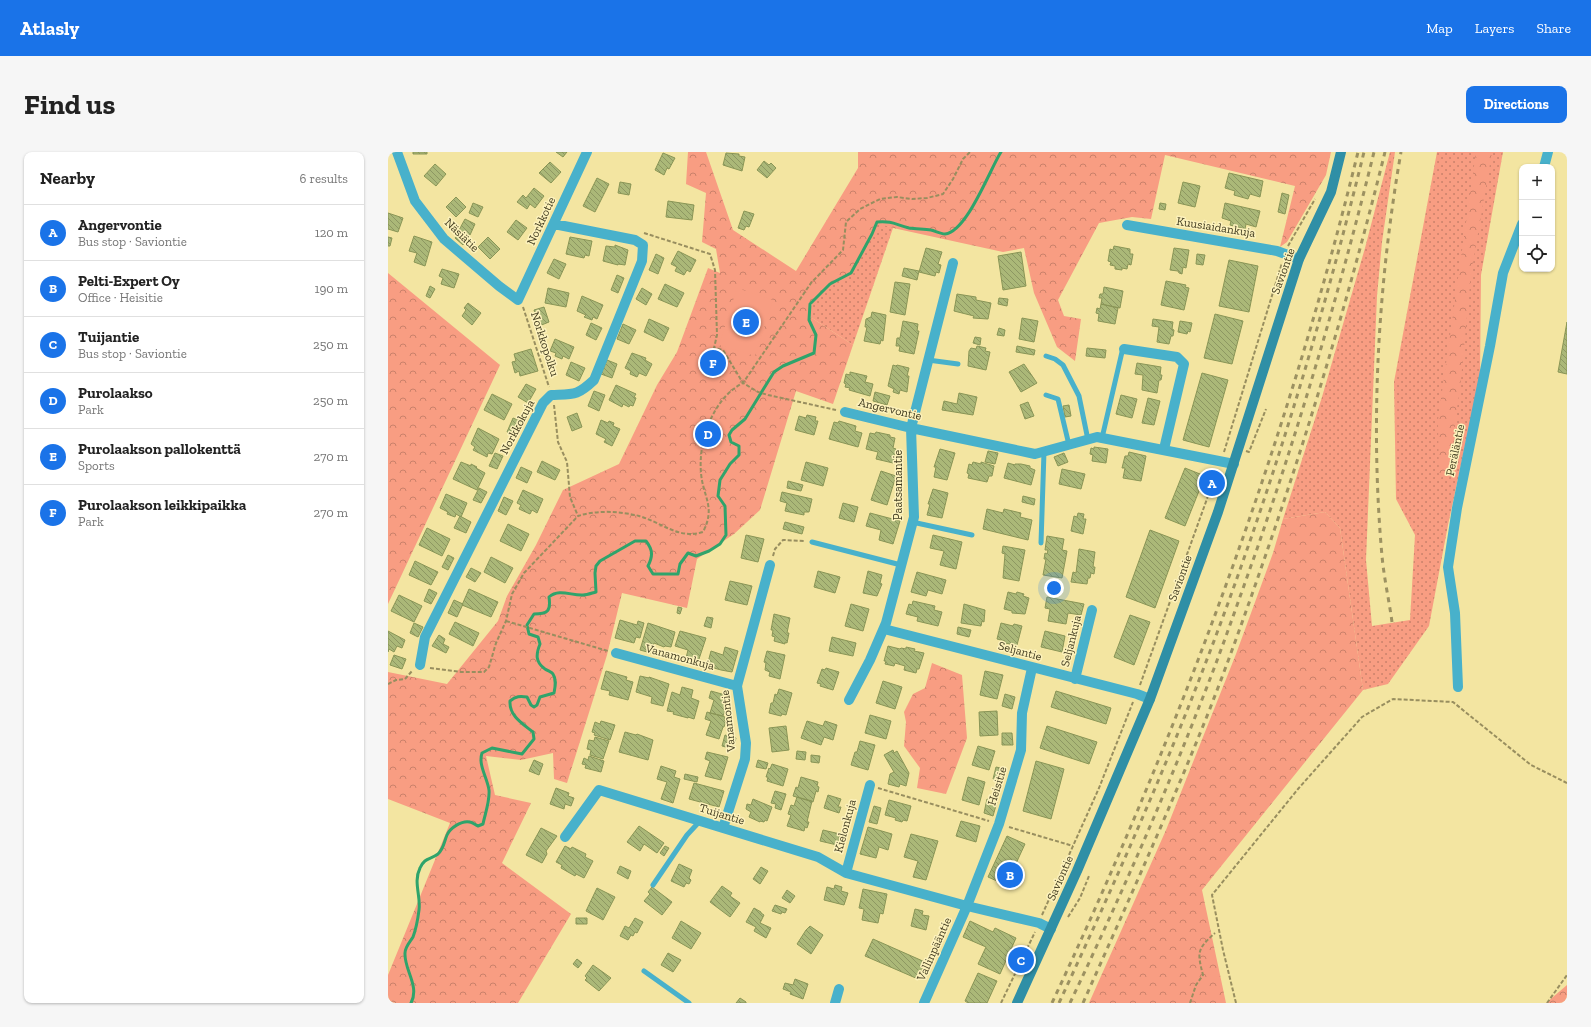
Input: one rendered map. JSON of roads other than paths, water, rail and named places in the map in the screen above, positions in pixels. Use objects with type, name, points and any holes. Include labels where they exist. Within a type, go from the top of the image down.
[{"type":"main road","name":"Saviontie","points":[[1017,1003],[1051,929],[1150,699],[1218,512],[1299,259],[1331,192],[1341,152]]},
{"type":"street","name":"Näsiätie","points":[[397,152],[415,201],[444,239],[499,286],[518,300]]},
{"type":"street","name":"Norkkotie","points":[[518,300],[588,152]]},
{"type":"street","points":[[1545,164],[1548,152]]},
{"type":"street","name":"Norkkokuja","points":[[420,664],[425,637],[543,403],[552,395],[572,394],[582,391],[594,380],[642,261],[644,251],[643,246],[636,240],[554,224]]},
{"type":"street","name":"Kuusiaidankuja","points":[[1127,225],[1225,241],[1285,253],[1299,259]]},
{"type":"street","name":"Peräläntie","points":[[1458,687],[1455,613],[1448,567],[1457,508],[1490,346],[1503,273],[1519,232]]},
{"type":"street","name":"Paatsamantie","points":[[849,700],[884,629],[914,517],[911,428],[953,263]]},
{"type":"street","points":[[1123,351],[1177,357],[1184,364],[1164,449]]},
{"type":"street","name":"Angervontie","points":[[845,412],[911,428],[1035,454],[1097,437],[1234,464]]},
{"type":"street","name":"Vanamontie","points":[[723,828],[745,759],[746,743],[737,686],[770,565]]},
{"type":"street","name":"Seljankuja","points":[[1075,679],[1092,610]]},
{"type":"street","name":"Seljantie","points":[[884,629],[1137,694],[1150,699]]},
{"type":"street","name":"Vanamonkuja","points":[[616,653],[737,686]]},
{"type":"street","name":"Heisitie","points":[[967,906],[999,824],[1021,750],[1022,713],[1032,668]]},
{"type":"street","name":"Kielonkuja","points":[[846,873],[870,785]]},
{"type":"street","name":"Tuijantie","points":[[565,837],[599,790],[818,857],[846,873],[967,906],[1039,923],[1051,929]]},
{"type":"street","name":"Vallinpääntie","points":[[924,1003],[967,906]]},
{"type":"street","points":[[835,1003],[839,989]]},
{"type":"lane","points":[[1102,438],[1123,351]]},
{"type":"lane","points":[[1046,356],[1055,359],[1063,365],[1079,396],[1088,440]]},
{"type":"lane","points":[[928,360],[958,364]]},
{"type":"lane","points":[[1046,395],[1058,399],[1069,445]]},
{"type":"lane","points":[[1041,543],[1044,452]]},
{"type":"lane","points":[[912,522],[972,535]]},
{"type":"lane","points":[[812,542],[902,565]]},
{"type":"lane","points":[[653,885],[686,835],[700,821]]},
{"type":"lane","points":[[644,971],[689,1003]]},
{"type":"waterway","points":[[411,1003],[414,990],[405,959],[405,951],[413,937],[419,910],[417,878],[420,868],[426,860],[440,852],[447,835],[453,827],[463,822],[471,822],[478,826],[483,824],[488,803],[489,790],[481,762],[482,753],[492,748],[522,754],[534,739],[533,732],[521,723],[514,715],[510,706],[510,701],[514,698],[522,696],[527,697],[531,705],[534,707],[537,705],[540,697],[554,693],[554,676],[539,664],[537,658],[540,644],[538,637],[529,634],[527,625],[534,614],[548,611],[549,597],[553,594],[561,593],[583,595],[596,592],[596,566],[600,561],[635,541],[646,541],[650,547],[651,559],[648,566],[653,574],[678,574],[680,564],[688,553],[696,556],[709,551],[720,544],[726,535],[725,506],[718,496],[720,480],[730,464],[739,455],[739,446],[731,442],[729,435],[732,430],[745,419],[774,372],[783,366],[814,353],[816,335],[809,320],[810,304],[830,284],[851,273],[877,222],[890,222],[909,228],[931,230],[943,234],[953,231],[961,223],[977,199],[1001,152]]},
{"type":"railway","points":[[1052,1003],[1144,796],[1226,585],[1298,370],[1329,262],[1358,152]]},
{"type":"railway","points":[[1059,1003],[1159,779],[1190,703],[1241,568],[1307,361],[1364,152]]},
{"type":"railway","points":[[1070,1003],[1121,893],[1169,782],[1236,609],[1274,500],[1305,401],[1348,252],[1374,152]]},
{"type":"railway","points":[[1083,1003],[1179,784],[1224,673],[1245,615],[1314,407],[1344,305],[1385,152]]},
{"type":"railway","points":[[1392,622],[1383,564],[1378,506],[1377,404],[1378,353],[1382,303],[1393,202],[1401,152]]},
{"type":"place","name":"Purolaakson pallokenttä","points":[[746,322]]},
{"type":"place","name":"Purolaakson leikkipaikka","points":[[713,363]]},
{"type":"place","name":"Purolaakso","points":[[708,434]]},
{"type":"place","name":"Angervontie","points":[[1212,483]]},
{"type":"place","name":"Pelti-Expert Oy","points":[[1010,875]]},
{"type":"place","name":"Tuijantie","points":[[1021,960]]}]
